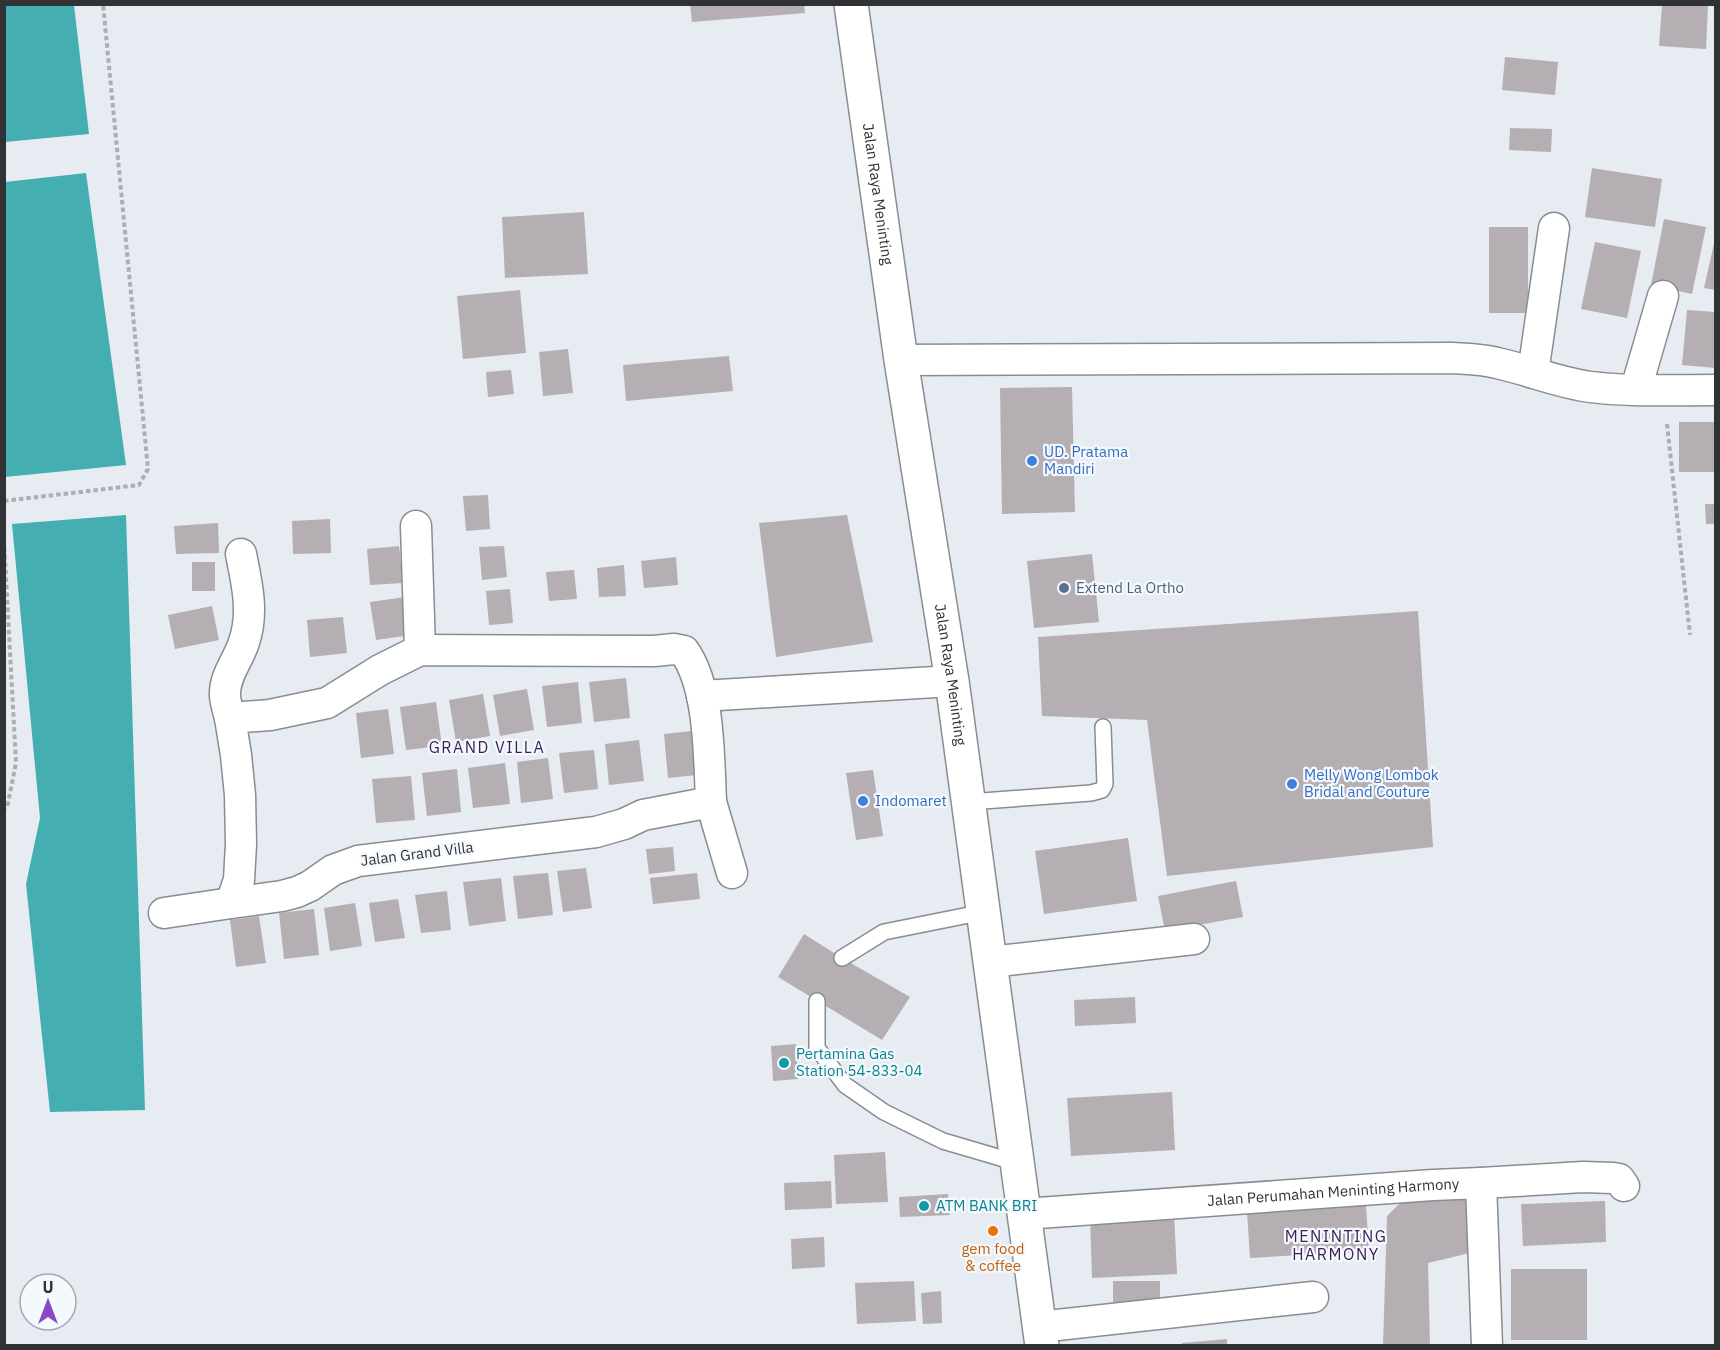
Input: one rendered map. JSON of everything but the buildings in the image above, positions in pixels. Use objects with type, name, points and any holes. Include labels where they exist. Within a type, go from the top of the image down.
[{"type":"highway","name":"Jalan Raya Meninting","points":[[851,4],[902,360],[952,681],[1040,1336]]},
{"type":"street","points":[[1533,373],[1554,228]]},
{"type":"street","points":[[1649,390],[1663,296]]},
{"type":"street","points":[[902,360],[1452,358],[1498,363],[1591,387],[1716,390]]},
{"type":"street","points":[[416,526],[420,650]]},
{"type":"street","points":[[231,903],[239,880],[241,834],[239,785],[230,717],[224,694],[244,643],[249,619],[249,594],[241,554]]},
{"type":"street","points":[[230,717],[270,715],[327,703],[380,670],[420,650],[654,651],[674,649],[684,651],[691,661],[702,696],[711,802],[732,873]]},
{"type":"street","points":[[702,696],[952,681]]},
{"type":"street","name":"Jalan Grand Villa","points":[[164,913],[297,892],[333,870],[358,861],[596,832],[624,824],[643,815],[711,802]]},
{"type":"street","points":[[990,962],[1194,939]]},
{"type":"street","points":[[1481,1183],[1583,1177],[1619,1179],[1624,1186]]},
{"type":"street","name":"Jalan Perumahan Meninting Harmony","points":[[1024,1214],[1481,1183],[1487,1346]]},
{"type":"street","points":[[1040,1336],[1313,1297]]},
{"type":"lane","points":[[969,802],[1091,793],[1102,790],[1105,784],[1103,727]]},
{"type":"lane","points":[[842,958],[884,932],[984,912]]},
{"type":"lane","points":[[817,1001],[817,1048],[845,1085],[884,1112],[943,1141],[1018,1163]]},
{"type":"path","points":[[4,501],[139,485],[148,469],[103,4]]},
{"type":"path","points":[[1649,390],[1690,635]]},
{"type":"path","points":[[4,540],[16,764],[7,808],[4,809]]},
{"type":"water","points":[[5,4],[74,5],[89,134],[5,142]]},
{"type":"water","points":[[86,173],[126,465],[5,477],[5,182]]},
{"type":"water","points":[[126,515],[145,1110],[50,1112],[26,884],[40,818],[12,524]]},
{"type":"place","name":"UD. Pratama Mandiri","points":[[1032,461]]},
{"type":"place","name":"Extend La Ortho","points":[[1064,588]]},
{"type":"place","name":"Melly Wong Lombok Bridal and Couture","points":[[1292,784]]},
{"type":"place","name":"Indomaret","points":[[863,801]]},
{"type":"place","name":"Pertamina Gas Station 54-833-04","points":[[784,1063]]},
{"type":"place","name":"ATM BANK BRI","points":[[924,1206]]},
{"type":"place","name":"gem food & coffee","points":[[993,1231]]},
{"type":"district","name":"GRAND VILLA","points":[[487,747]]},
{"type":"district","name":"MENINTING HARMONY","points":[[1336,1245]]}]
